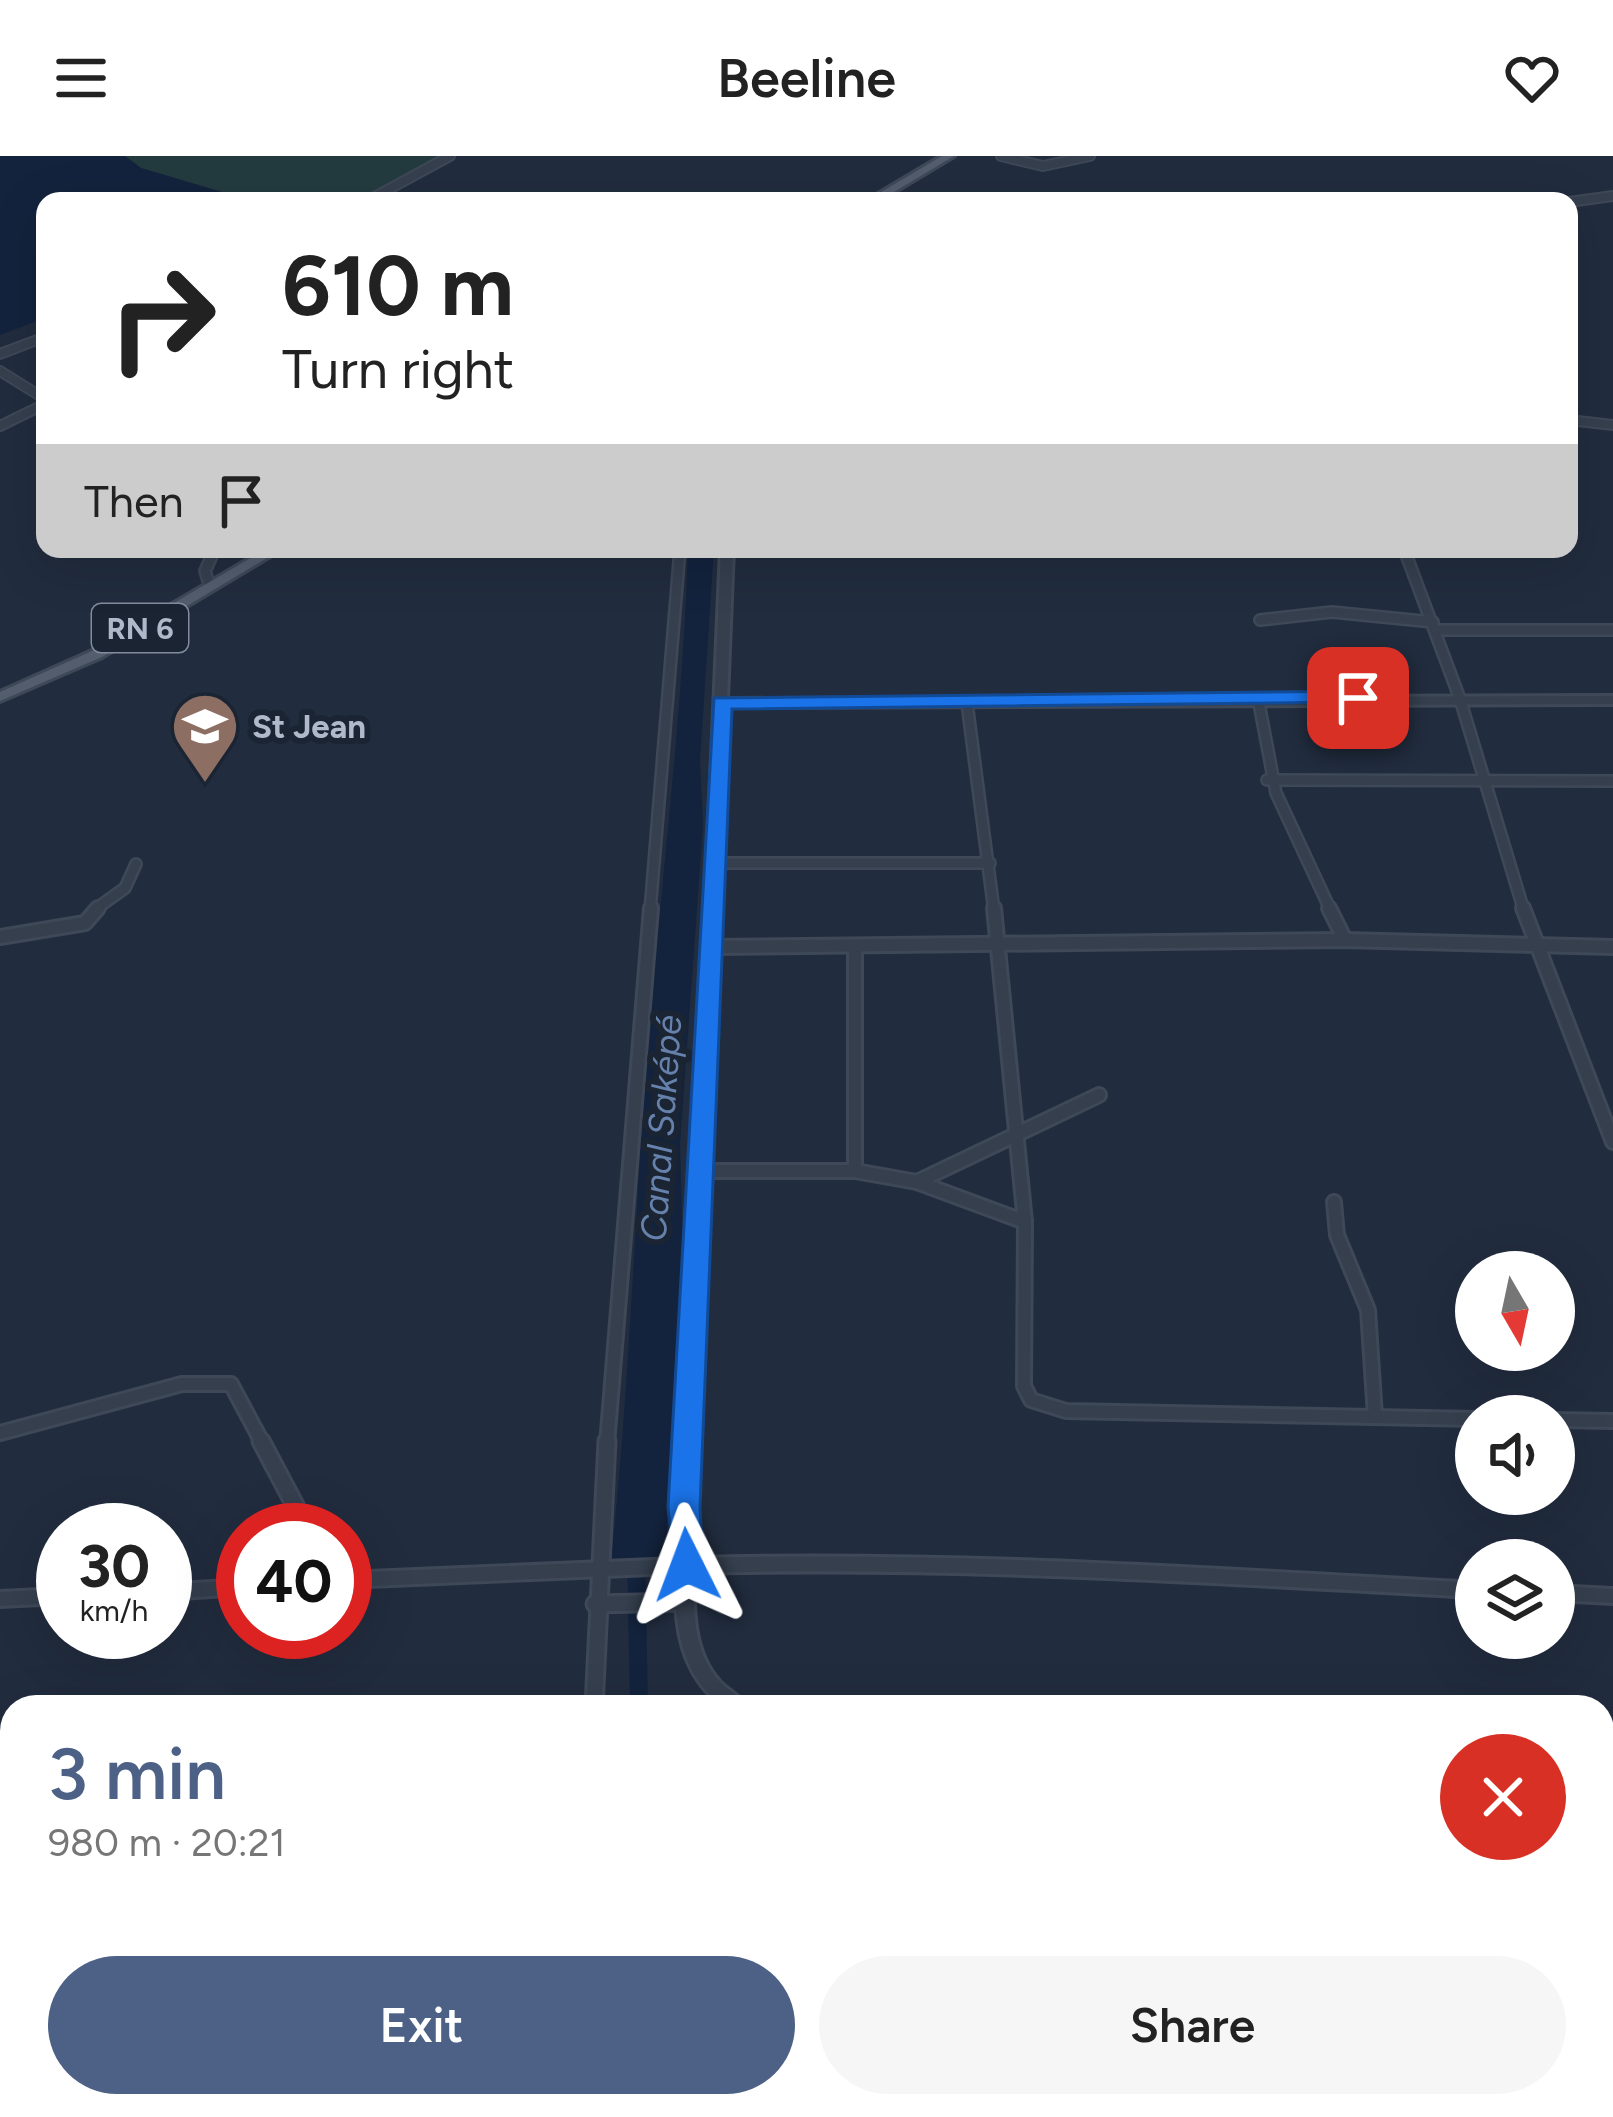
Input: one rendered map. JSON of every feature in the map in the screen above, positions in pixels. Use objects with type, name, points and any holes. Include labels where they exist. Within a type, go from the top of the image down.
[{"type":"main road","points":[[887,192],[949,156]]},
{"type":"main road","name":"RN 6","points":[[0,697],[97,654],[260,558]]},
{"type":"street","points":[[384,192],[450,156]]},
{"type":"street","points":[[1001,156],[1043,166],[1090,156]]},
{"type":"street","points":[[1578,201],[1613,196]]},
{"type":"street","points":[[0,354],[36,340]]},
{"type":"street","points":[[0,371],[36,396]]},
{"type":"street","points":[[0,388],[17,383]]},
{"type":"street","points":[[0,426],[36,407]]},
{"type":"street","points":[[1578,421],[1613,425]]},
{"type":"street","points":[[210,587],[206,572],[211,558]]},
{"type":"street","points":[[594,1695],[597,1567],[679,558]]},
{"type":"street","points":[[719,1695],[710,1690],[688,1649],[684,1507],[728,558]]},
{"type":"street","points":[[1408,558],[1460,699],[1519,897],[1611,1135]]},
{"type":"street","points":[[1260,620],[1332,612],[1435,626],[1613,630]]},
{"type":"street","points":[[1258,698],[1258,742],[1267,780],[1346,940]]},
{"type":"street","points":[[722,703],[1613,700]]},
{"type":"street","points":[[967,704],[990,862],[1025,1222],[1024,1385],[1031,1400],[1082,1412],[1455,1418]]},
{"type":"street","points":[[1267,780],[1613,781]]},
{"type":"street","points":[[713,863],[990,862]]},
{"type":"street","points":[[0,937],[85,923],[89,913],[123,889],[136,864]]},
{"type":"street","points":[[710,947],[1346,940],[1613,946]]},
{"type":"street","points":[[855,946],[855,1171]]},
{"type":"street","points":[[917,1182],[1016,1136],[1035,1120],[1099,1095]]},
{"type":"street","points":[[698,1171],[855,1171],[917,1182],[1025,1222]]},
{"type":"street","points":[[1334,1202],[1337,1234],[1368,1310],[1375,1416]]},
{"type":"street","points":[[0,1433],[182,1384],[231,1384],[294,1503]]},
{"type":"street","points":[[1575,1420],[1613,1421]]},
{"type":"street","points":[[372,1579],[687,1565],[1024,1567],[1455,1589]]},
{"type":"street","points":[[1575,1595],[1613,1596]]},
{"type":"street","points":[[0,1599],[36,1597]]},
{"type":"street","points":[[595,1604],[684,1602]]},
{"type":"green space","points":[[125,156],[441,156],[375,192],[222,192],[141,168]]},
{"type":"water","points":[[0,156],[125,156],[141,168],[222,192],[36,192],[36,321],[0,335]]},
{"type":"water","points":[[688,558],[713,558],[700,761],[703,825],[680,1144],[684,1285],[665,1559],[611,1560],[651,1004]]},
{"type":"waterway","name":"Canal Saképé","points":[[636,1554],[639,1695]]},
{"type":"place","name":"St Jean","points":[[205,785]]},
{"type":"route","points":[[687,1565],[684,1507],[722,703],[1358,698]]}]
